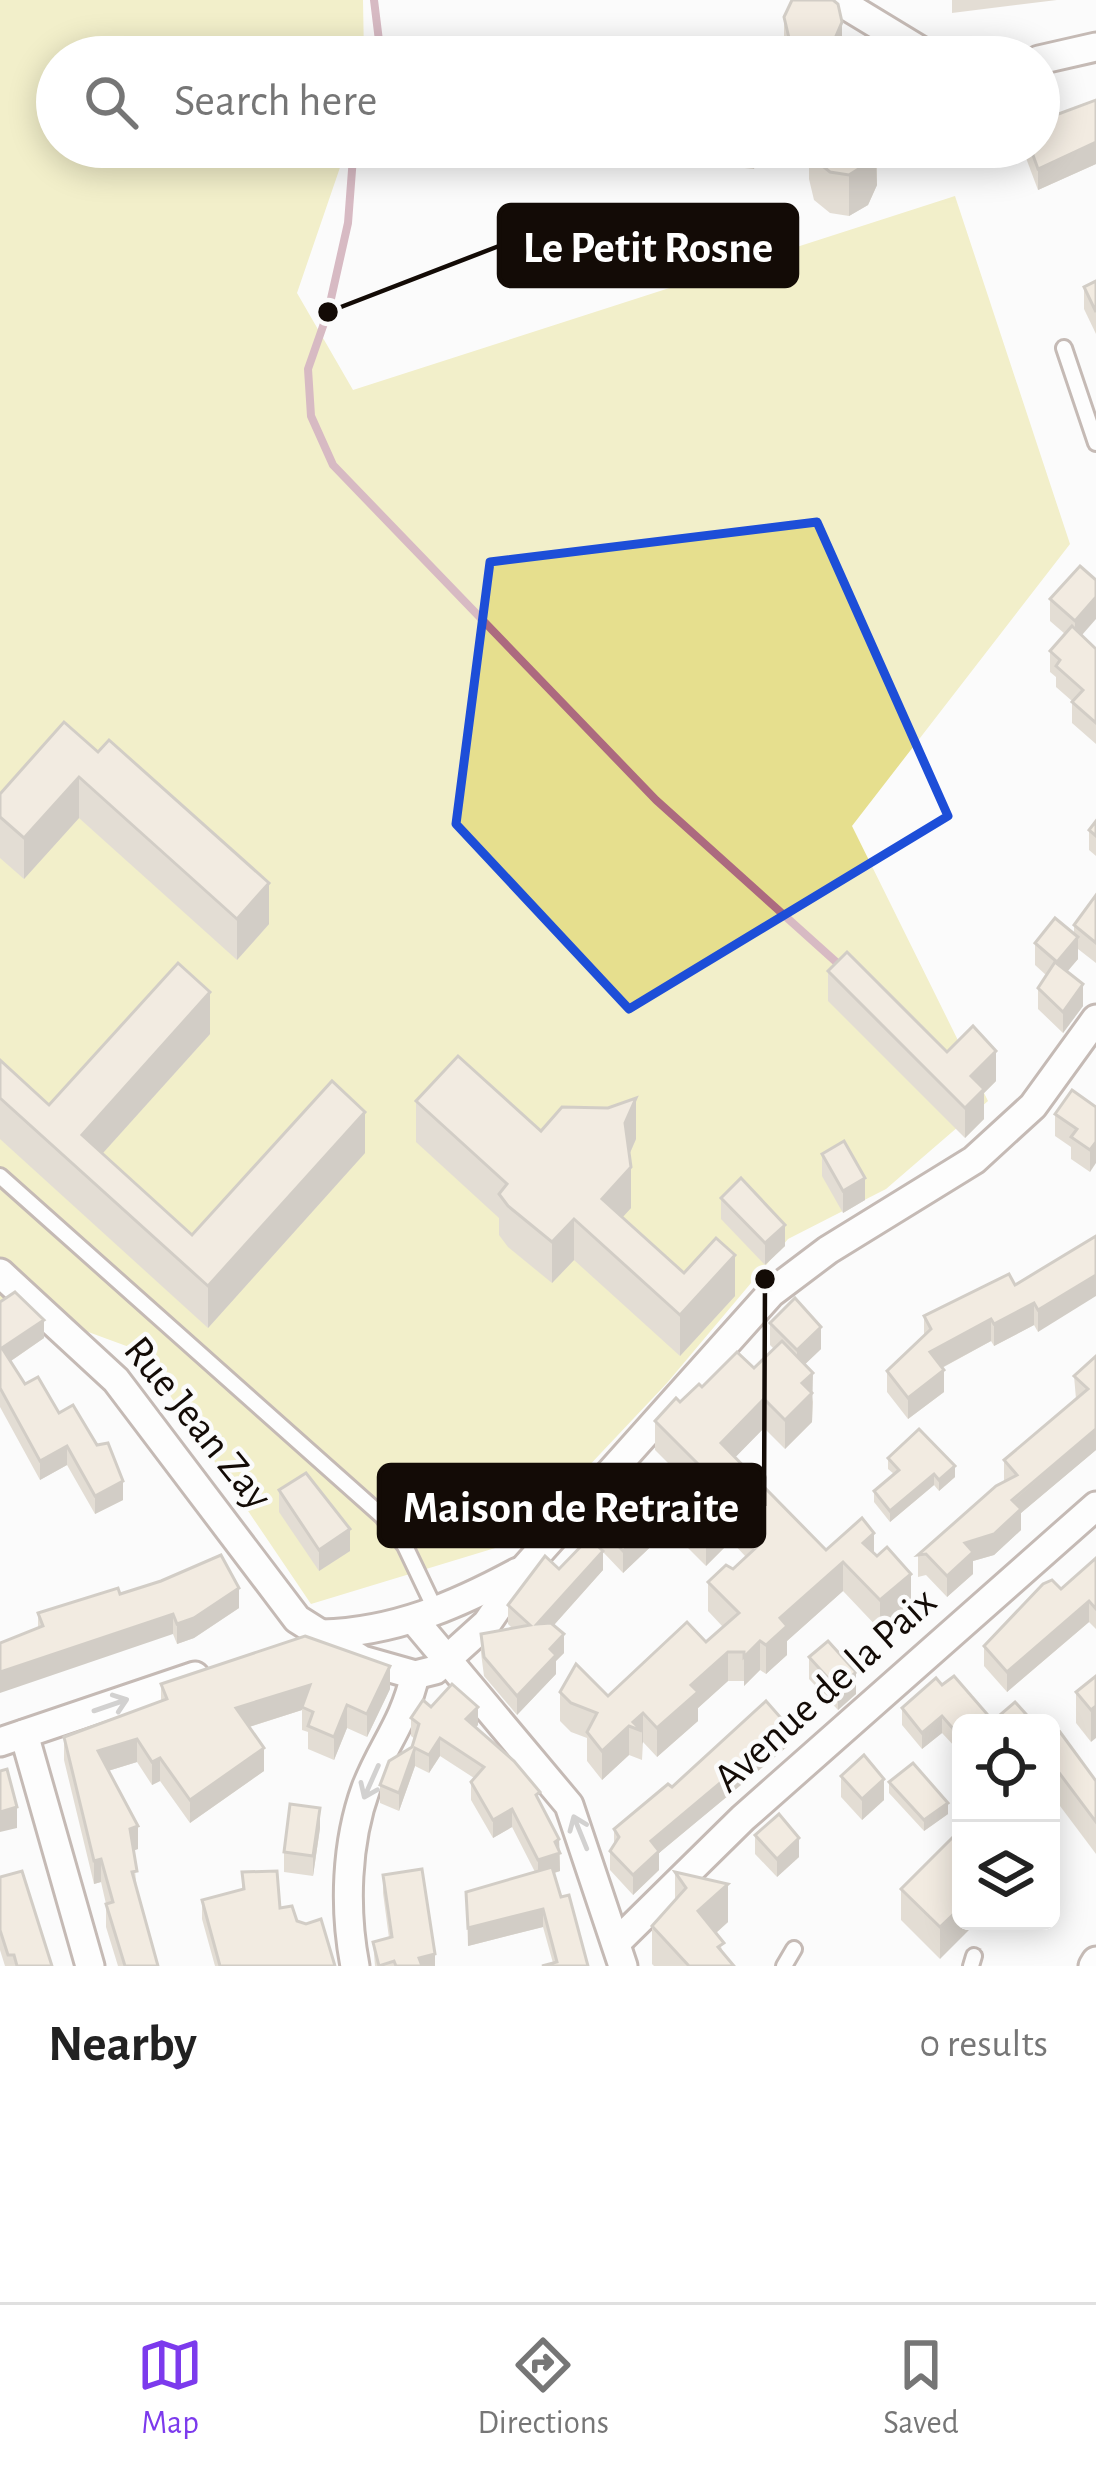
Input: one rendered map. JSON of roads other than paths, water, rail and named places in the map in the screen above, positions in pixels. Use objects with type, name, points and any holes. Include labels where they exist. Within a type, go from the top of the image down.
[{"type":"street","points":[[837,0],[896,36]]},
{"type":"street","points":[[1060,55],[1096,47]]},
{"type":"street","points":[[355,1966],[348,1883],[359,1814],[367,1785],[399,1730],[415,1675],[448,1659],[487,1623],[525,1568],[771,1293],[828,1250],[953,1177],[1033,1106],[1096,1018]]},
{"type":"street","name":"Rue Jean Zay","points":[[0,1273],[116,1380],[297,1618],[381,1667],[415,1675]]},
{"type":"street","name":"Avenue de la Paix","points":[[620,1954],[743,1818],[1096,1506]]},
{"type":"street","points":[[279,1648],[322,1634],[371,1632],[425,1615],[525,1568]]},
{"type":"street","points":[[425,1615],[448,1659],[569,1805],[620,1954]]},
{"type":"street","points":[[371,1632],[371,1649],[381,1667]]},
{"type":"street","points":[[89,1966],[12,1738],[215,1670]]},
{"type":"lane","points":[[1064,348],[1096,443]]},
{"type":"lane","points":[[0,1176],[382,1516],[405,1546],[425,1615]]},
{"type":"lane","points":[[784,1966],[794,1949]]},
{"type":"waterway","points":[[374,0],[378,36]]},
{"type":"waterway","points":[[352,168],[348,223],[328,312],[308,369],[311,416],[333,465],[656,800],[844,969]]},
{"type":"place","name":"Le Petit Rosne","points":[[328,312]]},
{"type":"place","name":"Maison de Retraite","points":[[765,1279]]}]
